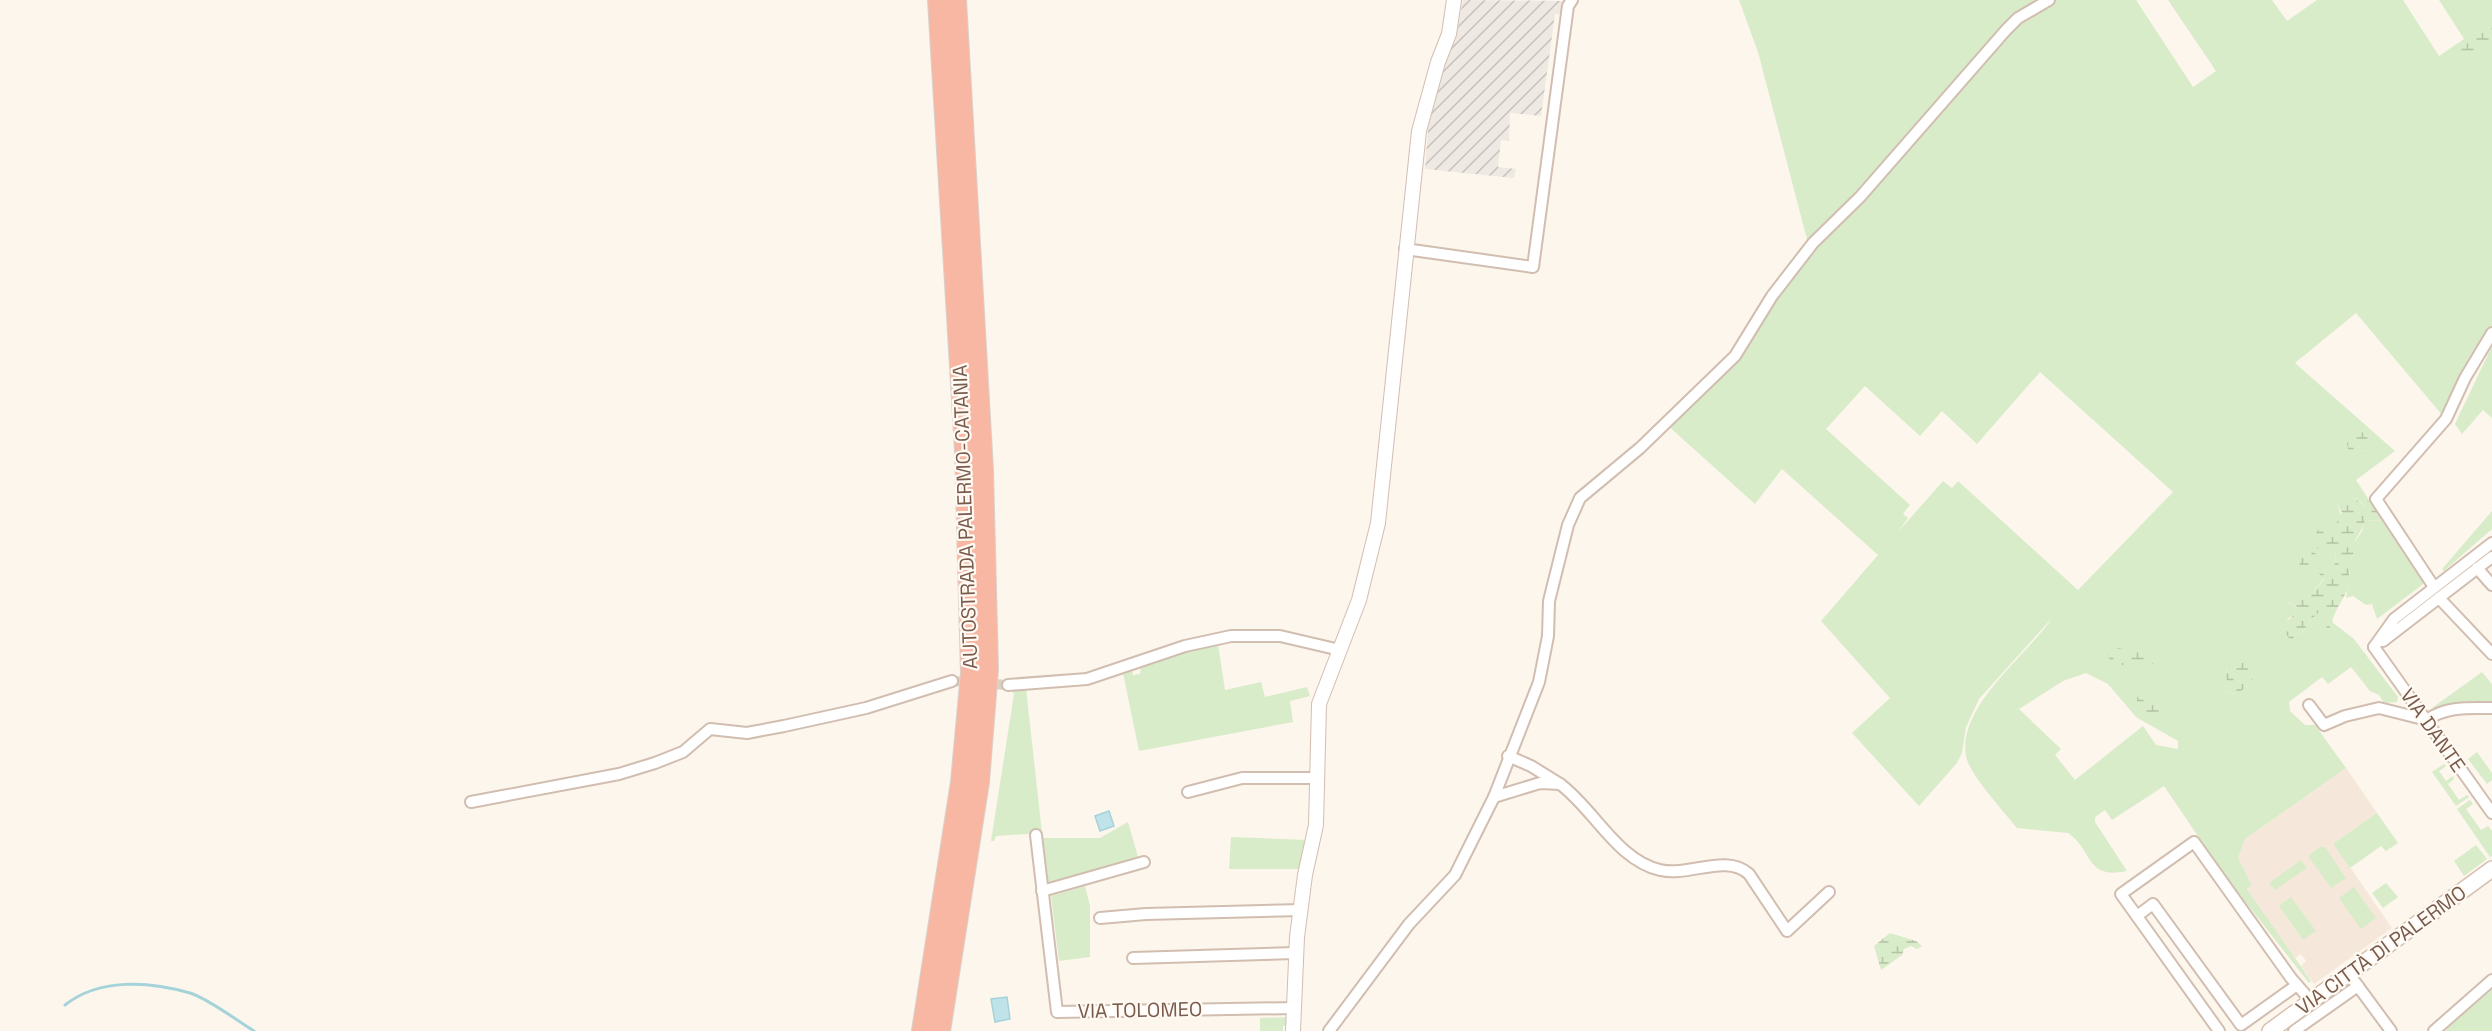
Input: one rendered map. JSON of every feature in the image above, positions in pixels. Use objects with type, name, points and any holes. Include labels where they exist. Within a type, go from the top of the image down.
[{"type":"highway","name":"AUTOSTRADA PALERMO-CATANIA","points":[[922,1031],[961,782],[970,673],[965,450],[938,0]]},
{"type":"highway","name":"AUTOSTRADA PALERMO-CATANIA","points":[[940,1031],[980,782],[988,669],[982,470],[956,0]]},
{"type":"main road","name":"VIA CITTÀ DI PALERMO","points":[[2270,1031],[2311,1001],[2354,980],[2492,869]]},
{"type":"street","points":[[1293,1031],[1300,910],[1316,825],[1319,704],[1359,600],[1378,523],[1419,131],[1438,62],[1449,34],[1454,0]]},
{"type":"street","points":[[1405,249],[1533,267],[1568,6],[1572,0]]},
{"type":"street","points":[[1329,1031],[1408,924],[1455,875],[1494,797],[1508,756],[1539,682],[1548,636],[1549,601],[1568,525],[1580,498],[1640,448],[1735,357],[1772,296],[1814,243],[1860,197],[2006,30],[2018,18],[2049,0]]},
{"type":"street","points":[[2492,333],[2465,378],[2446,419],[2376,499],[2437,592],[2492,654]]},
{"type":"street","points":[[2437,592],[2492,543]]},
{"type":"street","points":[[2437,592],[2492,558]]},
{"type":"street","points":[[2477,568],[2492,585]]},
{"type":"street","name":"VIA DANTE","points":[[2437,592],[2374,647],[2492,813]]},
{"type":"street","points":[[1008,685],[1087,679],[1185,646],[1231,636],[1280,636],[1340,650]]},
{"type":"street","points":[[471,802],[619,774],[683,752],[710,729],[747,733],[775,728],[866,708],[952,681]]},
{"type":"street","points":[[2309,705],[2324,725],[2345,716],[2379,708],[2427,720],[2441,711],[2466,707],[2492,708]]},
{"type":"street","points":[[1508,756],[1531,766],[1575,796],[1636,859],[1660,870],[1680,871],[1731,865],[1742,868],[1749,874],[1787,931],[1829,892]]},
{"type":"street","points":[[1531,766],[1538,775],[1538,781],[1533,785]]},
{"type":"street","points":[[1188,792],[1242,778],[1318,778]]},
{"type":"street","points":[[1494,797],[1533,785],[1560,784]]},
{"type":"street","name":"VIA TOLOMEO","points":[[1036,835],[1057,1012],[1293,1008]]},
{"type":"street","points":[[2220,1031],[2121,894],[2194,842],[2311,1001]]},
{"type":"street","points":[[1042,891],[1144,862]]},
{"type":"street","points":[[2137,916],[2153,904],[2241,1025],[2297,985]]},
{"type":"street","points":[[1100,918],[1146,914],[1300,910]]},
{"type":"street","points":[[2156,942],[2172,931]]},
{"type":"street","points":[[1132,958],[1296,953]]},
{"type":"street","points":[[2294,1031],[2354,980],[2391,1031]]},
{"type":"street","points":[[2434,1031],[2492,980]]},
{"type":"street","points":[[2205,1011],[2222,999]]},
{"type":"shaded area","points":[[1463,0],[1563,1],[1562,14],[1555,14],[1541,116],[1510,113],[1509,141],[1501,140],[1498,167],[1516,169],[1514,178],[1425,169],[1429,116],[1444,65],[1456,39]]},
{"type":"shaded area","points":[[2346,768],[2377,813],[2334,844],[2392,928],[2314,984],[2301,966],[2306,961],[2301,954],[2295,958],[2247,889],[2252,885],[2238,858],[2245,839]]},
{"type":"green space","points":[[1739,0],[2136,0],[2193,87],[2216,71],[2168,0],[2272,0],[2287,21],[2317,0],[2403,0],[2439,56],[2464,39],[2439,0],[2492,0],[2492,326],[2468,359],[2443,416],[2356,313],[2295,363],[2395,451],[2356,480],[2369,500],[2365,505],[2350,496],[2337,504],[2342,518],[2322,551],[2336,551],[2335,564],[2318,574],[2324,578],[2311,595],[2287,602],[2298,608],[2294,615],[2287,619],[2301,634],[2316,613],[2327,608],[2330,628],[2332,622],[2354,639],[2398,697],[2397,702],[2384,703],[2379,695],[2370,691],[2351,667],[2328,684],[2322,677],[2289,702],[2290,711],[2305,725],[2315,725],[2346,768],[2245,839],[2238,858],[2252,885],[2247,889],[2311,981],[2309,983],[2225,876],[2164,786],[2112,820],[2105,810],[2095,817],[2095,822],[2127,871],[2113,873],[2097,868],[2068,833],[2017,828],[1980,783],[1966,756],[1966,737],[1972,719],[1997,682],[2052,618],[1979,699],[1966,727],[1962,753],[1957,763],[1919,806],[1852,733],[1890,698],[1821,621],[1878,555],[1782,469],[1755,504],[1666,424],[1735,356],[1808,243],[1758,52]],"holes":[[[2040,372],[2173,492],[2078,590],[1958,481],[1952,488],[1943,481],[1898,532],[1908,518],[1903,514],[1910,505],[1826,429],[1865,386],[1920,436],[1942,411],[1977,444]],[[2247,667],[2254,677],[2247,687],[2235,694],[2225,692],[2229,683],[2226,669]],[[2086,673],[2108,684],[2136,717],[2178,741],[2178,749],[2156,745],[2143,726],[2075,780],[2055,755],[2061,749],[2019,709],[2063,681]]]},
{"type":"green space","points":[[2492,25],[2492,40],[2484,40],[2481,46],[2482,52],[2469,58],[2451,48]]},
{"type":"green space","points":[[2492,346],[2492,418],[2483,410],[2462,434],[2455,424]]},
{"type":"green space","points":[[2354,427],[2368,436],[2363,453],[2356,457],[2349,453],[2347,443]]},
{"type":"green space","points":[[2343,496],[2350,496],[2364,505],[2369,500],[2384,520],[2365,521],[2354,544],[2355,552],[2347,565],[2350,577],[2348,588],[2328,631],[2320,625],[2328,617],[2327,609],[2316,615],[2296,638],[2290,640],[2285,632],[2285,623],[2298,608],[2286,601],[2311,595],[2324,579],[2318,573],[2335,564],[2336,551],[2322,551],[2317,548],[2315,537],[2319,527],[2324,524],[2333,529],[2342,513],[2337,504]]},
{"type":"green space","points":[[2492,511],[2492,529],[2444,571],[2442,569]]},
{"type":"green space","points":[[2384,520],[2426,582],[2377,619],[2372,604],[2366,605],[2353,596],[2346,598],[2350,574],[2346,565],[2355,553],[2352,546],[2362,531],[2365,521]]},
{"type":"green space","points":[[2309,551],[2316,554],[2319,561],[2316,568],[2309,571],[2302,568],[2299,561],[2302,554]]},
{"type":"green space","points":[[1218,644],[1225,690],[1261,682],[1265,697],[1307,687],[1310,696],[1290,701],[1293,722],[1139,751],[1123,673],[1132,669],[1133,675],[1140,674],[1141,668],[1168,657]]},
{"type":"green space","points":[[2118,648],[2138,652],[2154,663],[2140,669],[2130,663],[2119,666],[2110,662],[2108,654]]},
{"type":"green space","points":[[2239,657],[2246,657],[2247,667],[2254,677],[2247,687],[2236,694],[2225,692],[2229,683],[2226,678],[2227,663]]},
{"type":"green space","points":[[2482,672],[2492,684],[2492,703],[2466,702],[2432,708]]},
{"type":"green space","points":[[1026,688],[1042,833],[996,836],[994,841],[991,841],[1014,694],[1011,690]]},
{"type":"green space","points":[[2140,693],[2156,702],[2165,719],[2153,718],[2137,706]]},
{"type":"green space","points":[[2477,752],[2492,773],[2492,780],[2487,784],[2468,759]]},
{"type":"green space","points":[[2444,764],[2446,766],[2439,771],[2446,781],[2453,776],[2454,779],[2448,784],[2459,800],[2467,795],[2469,797],[2456,806],[2432,772]]},
{"type":"green space","points":[[2470,800],[2473,804],[2466,809],[2481,830],[2488,826],[2492,831],[2492,856],[2490,857],[2457,809]]},
{"type":"green space","points":[[2377,813],[2398,843],[2386,851],[2381,846],[2350,868],[2333,844]]},
{"type":"green space","points":[[1128,822],[1138,857],[1048,884],[1043,838],[1100,838]]},
{"type":"green space","points":[[1231,837],[1307,840],[1301,869],[1229,869]]},
{"type":"green space","points":[[2476,845],[2487,859],[2464,876],[2454,861]]},
{"type":"green space","points":[[2320,847],[2325,847],[2346,878],[2331,888],[2308,856]]},
{"type":"green space","points":[[2301,860],[2307,868],[2275,890],[2269,883]]},
{"type":"green space","points":[[2386,883],[2398,897],[2383,908],[2372,893]]},
{"type":"green space","points":[[1085,886],[1090,906],[1090,957],[1059,961],[1051,896]]},
{"type":"green space","points":[[2354,887],[2376,918],[2361,929],[2339,898]]},
{"type":"green space","points":[[2291,897],[2316,931],[2303,940],[2279,906]]},
{"type":"green space","points":[[1890,933],[1916,941],[1922,946],[1917,949],[1911,946],[1904,949],[1902,955],[1881,970],[1874,946]]},
{"type":"green space","points":[[2492,987],[2492,1031],[2445,1031]]},
{"type":"green space","points":[[1290,1017],[1287,1026],[1283,1026],[1283,1031],[1260,1031],[1260,1018]]},
{"type":"water","points":[[1109,811],[1114,826],[1100,831],[1095,816]]},
{"type":"water","points":[[1007,997],[1010,1019],[995,1022],[991,999]]},
{"type":"waterway","points":[[65,1005],[78,996],[109,986],[125,984],[158,986],[197,996],[254,1031]]},
{"type":"tunnel","points":[[952,681],[1008,685]]}]
